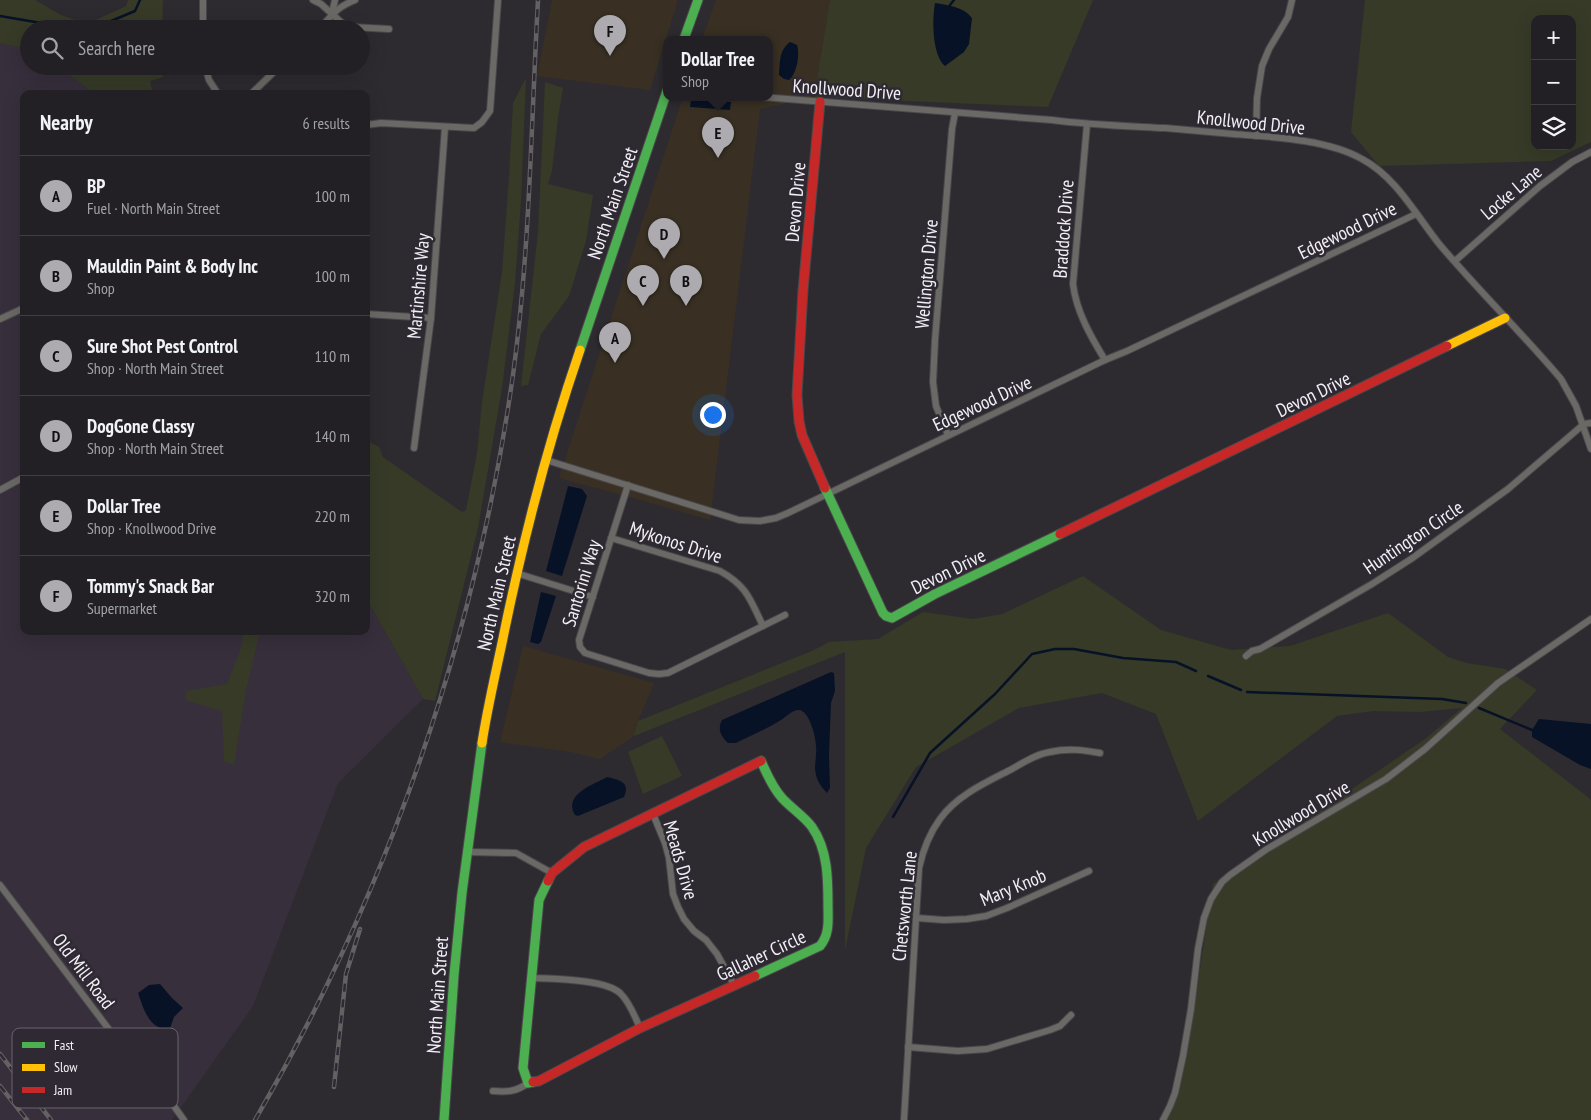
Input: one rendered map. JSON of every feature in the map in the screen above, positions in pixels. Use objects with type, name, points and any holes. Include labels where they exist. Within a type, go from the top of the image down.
[{"type":"street","points":[[203,0],[203,20]]},
{"type":"street","points":[[313,0],[321,4],[339,20]]},
{"type":"street","points":[[332,13],[334,0]]},
{"type":"street","points":[[326,20],[332,13],[355,0]]},
{"type":"street","points":[[370,125],[381,124],[474,128],[482,122],[490,112],[498,0]]},
{"type":"street","points":[[685,36],[698,0]]},
{"type":"street","points":[[1256,136],[1262,66],[1269,49],[1288,16],[1292,0]]},
{"type":"street","points":[[370,28],[389,29]]},
{"type":"street","points":[[208,75],[215,90]]},
{"type":"street","points":[[255,90],[271,75]]},
{"type":"street","name":"Knollwood Drive","points":[[773,98],[1256,136],[1331,147],[1360,158],[1393,184],[1454,261],[1561,380],[1584,424],[1591,449]]},
{"type":"street","name":"North Main Street","points":[[444,1120],[462,893],[485,725],[516,573],[561,406],[664,101]]},
{"type":"street","name":"Devon Drive","points":[[820,102],[804,290],[797,407],[806,447],[880,607],[886,616],[892,618],[935,594],[1505,318]]},
{"type":"street","name":"Wellington Drive","points":[[948,435],[936,406],[933,382],[952,129],[955,113]]},
{"type":"street","name":"Braddock Drive","points":[[1087,124],[1073,284],[1080,313],[1104,360]]},
{"type":"street","name":"Martinshire Way","points":[[414,448],[431,318],[444,127]]},
{"type":"street","name":"Locke Lane","points":[[1454,261],[1540,186],[1572,162],[1591,152]]},
{"type":"street","name":"Edgewood Drive","points":[[546,460],[730,517],[750,521],[776,518],[1104,360],[1127,351],[1416,214]]},
{"type":"street","points":[[0,319],[20,310]]},
{"type":"street","points":[[370,314],[431,318]]},
{"type":"street","points":[[1584,424],[1591,423]]},
{"type":"street","name":"Huntington Circle","points":[[1246,656],[1372,584],[1411,559],[1508,489],[1584,424]]},
{"type":"street","points":[[0,490],[20,480]]},
{"type":"street","name":"Santorini Way","points":[[628,486],[579,640],[580,647],[585,653],[649,673],[668,673],[785,615]]},
{"type":"street","name":"Mykonos Drive","points":[[611,538],[720,571],[731,577],[740,584],[749,597],[763,626]]},
{"type":"street","points":[[516,573],[593,597]]},
{"type":"street","name":"Knollwood Drive","points":[[1162,1120],[1175,1093],[1181,1065],[1204,918],[1211,899],[1222,882],[1267,849],[1386,779],[1425,749],[1498,683],[1591,619]]},
{"type":"street","name":"Chetsworth Lane","points":[[904,1120],[918,876],[922,854],[934,827],[949,808],[977,788],[1044,753],[1076,749],[1100,753]]},
{"type":"street","name":"Gallaher Circle","points":[[761,761],[778,795],[806,820],[816,834],[827,867],[828,931],[826,940],[820,946],[640,1028],[539,1081],[528,1083],[523,1068],[539,900],[552,873],[584,847],[761,761]]},
{"type":"street","name":"Meads Drive","points":[[653,814],[665,843],[669,858],[673,894],[678,907],[684,919],[706,940],[717,954],[734,985]]},
{"type":"street","points":[[468,852],[516,853],[552,873]]},
{"type":"street","name":"Mary Knob","points":[[916,918],[944,920],[986,916],[1089,872]]},
{"type":"street","name":"Old Mill Road","points":[[0,885],[108,1028]]},
{"type":"street","points":[[531,978],[599,984],[616,990],[623,996],[640,1028]]},
{"type":"street","points":[[908,1047],[958,1051],[987,1049],[1060,1026],[1071,1015]]},
{"type":"street","points":[[493,1091],[510,1092],[519,1090],[528,1083]]},
{"type":"street","name":"Old Mill Road","points":[[175,1108],[184,1120]]},
{"type":"shaded area","points":[[552,0],[678,0],[667,36],[663,36],[663,48],[650,90],[537,76]]},
{"type":"shaded area","points":[[716,0],[830,0],[814,97],[760,109],[710,520],[559,478],[682,101],[773,101],[773,36],[703,36]]},
{"type":"shaded area","points":[[0,43],[20,48],[20,75],[69,75],[90,90],[20,90],[20,635],[370,635],[370,605],[423,699],[338,783],[253,1006],[172,1120],[0,1120]]},
{"type":"shaded area","points":[[523,646],[654,683],[638,721],[634,736],[600,759],[571,752],[500,742]]},
{"type":"green space","points":[[0,0],[35,0],[61,15],[75,20],[20,20],[20,48],[0,43]]},
{"type":"green space","points":[[128,0],[163,0],[162,20],[96,20],[126,6]]},
{"type":"green space","points":[[830,0],[1093,0],[1048,107],[814,97]]},
{"type":"green space","points":[[1365,0],[1591,0],[1591,142],[1576,149],[1576,15],[1531,15],[1531,150],[1574,150],[1551,161],[1379,166],[1351,132]]},
{"type":"green space","points":[[69,75],[163,75],[163,77],[150,81],[152,90],[90,90]]},
{"type":"green space","points":[[526,78],[521,201],[515,283],[502,388],[478,528],[435,701],[423,699],[370,605],[370,442],[379,447],[383,457],[462,512],[466,510],[477,453],[482,402],[502,272],[513,103]]},
{"type":"green space","points":[[545,82],[563,88],[552,171],[548,184],[593,195],[586,241],[569,296],[541,334],[528,385],[521,386],[538,232]]},
{"type":"green space","points":[[1083,576],[1161,630],[1231,650],[1290,646],[1388,613],[1448,657],[1467,663],[1505,669],[1537,690],[1500,729],[1591,801],[1591,1120],[1162,1120],[1190,1035],[1213,884],[1425,739],[1462,708],[1419,712],[1373,711],[1337,716],[1198,821],[1156,714],[1102,693],[1019,708],[916,767],[866,848],[845,950],[845,652],[634,736],[638,721],[812,651],[829,642],[878,639],[923,612],[973,619],[1002,614]]},
{"type":"green space","points":[[243,635],[259,635],[247,686],[234,765],[224,761],[222,711],[185,700],[186,691],[227,684],[242,645]]},
{"type":"green space","points":[[662,736],[682,776],[643,794],[628,752]]},
{"type":"water","points":[[935,3],[965,11],[972,18],[969,44],[964,52],[945,66],[935,45],[933,18]]},
{"type":"water","points":[[790,42],[797,45],[798,53],[796,69],[789,80],[779,75],[782,53]]},
{"type":"water","points":[[691,101],[731,102],[730,110],[690,107]]},
{"type":"water","points":[[568,486],[582,489],[587,496],[562,576],[546,571]]},
{"type":"water","points":[[541,592],[556,596],[541,642],[538,644],[530,642]]},
{"type":"water","points":[[831,672],[834,673],[835,691],[831,703],[830,788],[827,793],[820,785],[816,776],[815,736],[809,719],[802,711],[793,712],[776,723],[736,743],[728,743],[722,735],[720,727],[722,720]]},
{"type":"water","points":[[1539,719],[1591,724],[1591,769],[1580,765],[1532,737],[1532,730]]},
{"type":"water","points":[[607,777],[623,782],[626,788],[624,797],[578,816],[575,815],[572,808],[576,796],[581,791]]},
{"type":"water","points":[[160,984],[183,1008],[174,1017],[170,1028],[156,1026],[145,1011],[138,993],[149,985]]},
{"type":"waterway","points":[[114,20],[135,11],[140,0]]},
{"type":"waterway","points":[[950,5],[954,0]]},
{"type":"waterway","points":[[0,16],[23,20]]},
{"type":"waterway","points":[[893,817],[930,753],[995,694],[1032,654],[1055,649],[1074,649],[1123,658],[1176,662],[1196,671]]},
{"type":"waterway","points":[[1208,676],[1241,690]]},
{"type":"waterway","points":[[1247,692],[1442,699],[1466,703]]},
{"type":"waterway","points":[[1479,708],[1532,730]]},
{"type":"railway","points":[[255,1120],[303,1033],[346,944],[385,853],[420,760],[450,666],[476,570],[497,473],[519,328],[527,235],[538,0]]},
{"type":"railway","points":[[334,1087],[346,974],[360,929]]},
{"type":"railway","points":[[0,1054],[12,1070]]},
{"type":"railway","points":[[0,1086],[12,1101]]},
{"type":"railway","points":[[17,1108],[27,1120]]},
{"type":"railway","points":[[42,1108],[51,1120]]},
{"type":"traffic: fast","points":[[685,36],[698,0]]},
{"type":"traffic: fast","points":[[580,350],[664,101]]},
{"type":"traffic: fast","points":[[825,488],[883,613],[892,618],[935,594],[1060,534]]},
{"type":"traffic: fast","points":[[444,1120],[462,893],[482,743]]},
{"type":"traffic: fast","points":[[755,976],[820,946],[827,932],[828,922],[827,875],[821,845],[809,823],[778,794],[761,761]]},
{"type":"traffic: fast","points":[[533,1082],[528,1083],[523,1068],[539,900],[548,881]]},
{"type":"traffic: slow","points":[[1447,346],[1505,318]]},
{"type":"traffic: slow","points":[[482,743],[527,532],[546,459],[580,350]]},
{"type":"traffic: jam","points":[[820,102],[803,290],[797,395],[802,435],[825,488]]},
{"type":"traffic: jam","points":[[1060,534],[1447,346]]},
{"type":"traffic: jam","points":[[548,881],[552,873],[584,847],[761,761]]},
{"type":"traffic: jam","points":[[533,1082],[539,1081],[640,1028],[755,976]]},
{"type":"place","name":"Tommy's Snack Bar","points":[[610,56]]},
{"type":"place","name":"Dollar Tree","points":[[718,158]]},
{"type":"place","name":"DogGone Classy","points":[[664,259]]},
{"type":"place","name":"Sure Shot Pest Control","points":[[643,306]]},
{"type":"place","name":"Mauldin Paint & Body Inc","points":[[686,306]]},
{"type":"place","name":"BP","points":[[615,363]]}]
